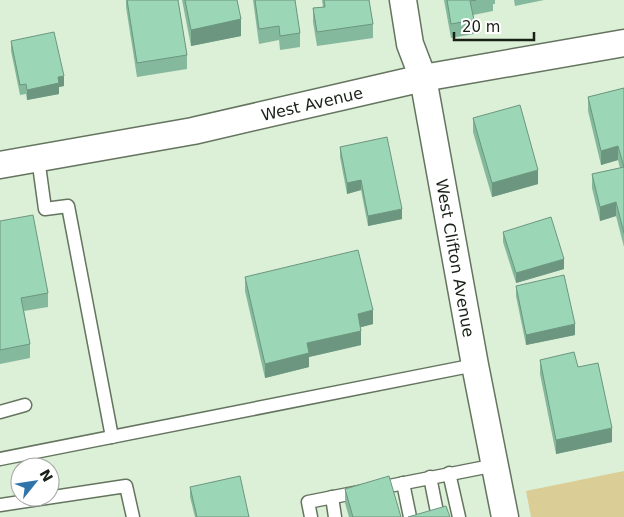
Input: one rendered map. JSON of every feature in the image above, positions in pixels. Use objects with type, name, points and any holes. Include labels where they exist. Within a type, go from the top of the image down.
[{"type":"street","name":"West Clifton Avenue","points":[[403,0],[410,44],[423,78],[475,365],[505,517]]},
{"type":"street","name":"West Avenue","points":[[0,165],[193,131],[423,78],[624,44]]},
{"type":"lane","points":[[38,158],[45,209],[68,206],[112,437]]},
{"type":"lane","points":[[0,459],[475,365]]},
{"type":"lane","points":[[0,412],[25,405]]},
{"type":"lane","points":[[310,517],[308,502],[496,464]]},
{"type":"lane","points":[[449,473],[459,517]]},
{"type":"lane","points":[[430,477],[438,517]]},
{"type":"lane","points":[[403,482],[410,517]]},
{"type":"lane","points":[[0,505],[126,486],[134,517]]},
{"type":"lane","points":[[332,497],[335,517]]},
{"type":"shaded area","points":[[624,471],[624,517],[531,517],[526,491]]},
{"type":"building","points":[[127,0],[178,0],[187,55],[137,63]]},
{"type":"building","points":[[185,0],[237,0],[241,19],[191,30]]},
{"type":"building","points":[[255,0],[295,0],[300,33],[280,36],[279,26],[259,29]]},
{"type":"building","points":[[324,0],[369,0],[373,24],[317,32],[313,8],[325,7]]},
{"type":"building","points":[[447,0],[476,0],[470,1],[474,20],[451,24]]},
{"type":"building","points":[[54,32],[64,76],[58,77],[59,83],[27,90],[26,84],[20,85],[11,41]]},
{"type":"building","points":[[624,88],[624,167],[618,146],[601,151],[588,97]]},
{"type":"building","points":[[520,105],[538,170],[492,183],[473,118]]},
{"type":"building","points":[[387,137],[402,209],[368,216],[361,180],[347,183],[340,147]]},
{"type":"building","points":[[624,167],[624,233],[616,202],[600,207],[592,174]]},
{"type":"building","points":[[33,215],[48,293],[21,298],[30,344],[0,350],[0,221]]},
{"type":"building","points":[[551,217],[564,259],[516,273],[503,232]]},
{"type":"building","points":[[358,250],[373,310],[358,314],[361,331],[307,343],[309,353],[265,364],[245,277]]},
{"type":"building","points":[[564,275],[575,324],[526,335],[516,286]]},
{"type":"building","points":[[574,352],[578,367],[598,363],[612,428],[556,440],[540,360]]},
{"type":"building","points":[[240,476],[249,517],[197,517],[190,487]]},
{"type":"building","points":[[389,476],[401,517],[353,517],[345,489]]},
{"type":"building","points":[[446,506],[450,517],[408,517]]}]
